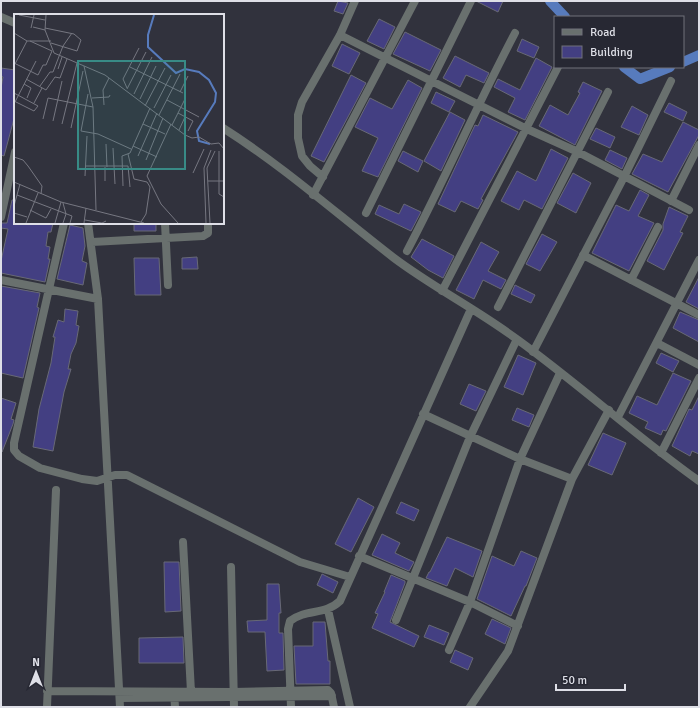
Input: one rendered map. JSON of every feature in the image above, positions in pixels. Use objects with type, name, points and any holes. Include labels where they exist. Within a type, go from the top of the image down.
[{"type":"street","points":[[323,177],[310,166],[302,156],[298,138],[298,115],[302,102],[340,36],[355,1]]},
{"type":"street","points":[[313,195],[386,59],[414,1]]},
{"type":"street","points":[[366,213],[471,1]]},
{"type":"street","points":[[1,17],[14,23]]},
{"type":"street","points":[[407,251],[449,167],[478,103],[515,33]]},
{"type":"street","points":[[340,36],[478,103],[527,129],[578,152],[689,210]]},
{"type":"street","points":[[442,291],[558,68]]},
{"type":"street","points":[[533,352],[624,177],[671,81]]},
{"type":"street","points":[[498,307],[608,92]]},
{"type":"street","points":[[224,129],[258,150],[313,195],[396,259],[442,291],[517,339],[618,417],[661,453],[699,481]]},
{"type":"street","points":[[671,201],[699,145]]},
{"type":"street","points":[[1,217],[14,157]]},
{"type":"street","points":[[64,224],[14,443],[14,450],[28,463],[82,480],[107,479],[115,476],[127,475],[300,562],[350,577]]},
{"type":"street","points":[[88,224],[92,242],[98,299],[120,707]]},
{"type":"street","points":[[165,224],[168,285]]},
{"type":"street","points":[[92,242],[206,235],[208,233],[208,224]]},
{"type":"street","points":[[631,280],[658,227]]},
{"type":"street","points":[[583,255],[699,315]]},
{"type":"street","points":[[618,417],[699,260]]},
{"type":"street","points":[[1,280],[98,299]]},
{"type":"street","points":[[291,707],[288,629],[290,621],[305,613],[332,609],[340,602],[423,414],[471,310]]},
{"type":"street","points":[[396,620],[470,436],[517,339]]},
{"type":"street","points":[[657,343],[699,365]]},
{"type":"street","points":[[449,650],[470,602],[520,459],[560,373]]},
{"type":"street","points":[[661,453],[699,378]]},
{"type":"street","points":[[470,707],[508,651],[572,479],[609,410]]},
{"type":"street","points":[[423,414],[520,459],[572,479]]},
{"type":"street","points":[[47,707],[56,490]]},
{"type":"street","points":[[183,542],[191,692]]},
{"type":"street","points":[[360,556],[470,602],[518,626]]},
{"type":"street","points":[[231,567],[234,707]]},
{"type":"street","points":[[328,610],[350,707]]},
{"type":"street","points":[[47,690],[120,695],[291,693],[330,690],[334,707]]},
{"type":"street","points":[[174,695],[191,692],[233,694]]},
{"type":"street","points":[[174,695],[175,707]]},
{"type":"building","points":[[338,1],[348,3],[343,14],[334,11]]},
{"type":"building","points":[[476,1],[503,1],[498,12]]},
{"type":"building","points":[[379,19],[395,27],[384,49],[367,41]]},
{"type":"building","points":[[405,32],[441,50],[430,71],[393,54]]},
{"type":"building","points":[[522,39],[539,47],[534,58],[517,51]]},
{"type":"building","points":[[342,44],[360,53],[349,74],[332,66]]},
{"type":"building","points":[[455,56],[489,73],[484,83],[466,75],[460,87],[443,78]]},
{"type":"building","points":[[536,58],[552,67],[525,120],[508,112],[515,98],[494,87],[498,79],[520,90]]},
{"type":"building","points":[[1,68],[14,70],[14,119],[4,156],[1,155],[1,88],[3,77],[1,76]]},
{"type":"building","points":[[351,75],[366,83],[324,162],[311,156]]},
{"type":"building","points":[[408,80],[422,88],[378,177],[362,171],[378,138],[355,127],[370,98],[392,109]]},
{"type":"building","points":[[583,82],[602,91],[575,145],[539,126],[550,105],[568,115],[580,93],[578,92]]},
{"type":"building","points":[[436,92],[455,101],[449,112],[431,103]]},
{"type":"building","points":[[669,103],[687,112],[683,121],[664,112]]},
{"type":"building","points":[[632,106],[648,115],[639,135],[621,127]]},
{"type":"building","points":[[450,112],[465,120],[441,171],[424,161]]},
{"type":"building","points":[[483,115],[518,132],[481,199],[483,200],[478,209],[461,201],[455,212],[438,204],[475,125],[478,126]]},
{"type":"building","points":[[683,122],[699,130],[699,135],[668,192],[632,174],[643,154],[662,162]]},
{"type":"building","points":[[596,128],[615,137],[610,148],[590,139]]},
{"type":"building","points":[[551,149],[568,158],[542,209],[524,200],[519,210],[501,201],[517,171],[536,181]]},
{"type":"building","points":[[610,150],[627,158],[622,169],[605,160]]},
{"type":"building","points":[[403,151],[423,161],[418,172],[398,161]]},
{"type":"building","points":[[573,173],[591,183],[576,213],[557,203]]},
{"type":"building","points":[[640,190],[649,195],[638,216],[654,223],[629,271],[592,253],[616,205],[629,211]]},
{"type":"building","points":[[12,200],[14,200],[14,224],[53,224],[51,232],[48,232],[46,246],[50,247],[48,259],[50,259],[45,282],[1,273],[1,261],[8,229],[1,228],[1,223],[7,223]]},
{"type":"building","points":[[404,204],[421,212],[411,231],[375,214],[379,205],[399,214]]},
{"type":"building","points":[[669,207],[688,216],[680,232],[683,233],[664,270],[647,261],[663,230],[663,224]]},
{"type":"building","points":[[134,224],[156,224],[156,231],[134,231]]},
{"type":"building","points":[[70,225],[83,228],[85,246],[82,261],[87,263],[83,285],[57,279]]},
{"type":"building","points":[[542,234],[557,242],[540,271],[526,264]]},
{"type":"building","points":[[422,239],[454,256],[443,278],[428,270],[411,257]]},
{"type":"building","points":[[481,242],[499,252],[488,271],[506,280],[501,289],[483,280],[474,299],[456,290]]},
{"type":"building","points":[[197,257],[198,269],[182,269],[182,258]]},
{"type":"building","points":[[134,258],[159,258],[161,295],[135,295]]},
{"type":"building","points":[[699,277],[699,309],[686,302]]},
{"type":"building","points":[[515,285],[535,295],[531,303],[511,294]]},
{"type":"building","points":[[1,286],[40,293],[37,307],[39,308],[23,378],[1,373]]},
{"type":"building","points":[[65,309],[78,311],[76,325],[79,326],[76,343],[71,354],[68,369],[71,369],[64,392],[53,451],[33,447],[39,409],[51,363],[55,337],[53,337],[58,320],[64,322]]},
{"type":"building","points":[[680,312],[699,320],[699,342],[673,328]]},
{"type":"building","points":[[661,353],[679,361],[673,372],[656,363]]},
{"type":"building","points":[[518,355],[536,363],[523,395],[504,387]]},
{"type":"building","points":[[673,373],[691,381],[666,431],[663,430],[661,435],[645,428],[648,422],[629,413],[637,396],[657,405]]},
{"type":"building","points":[[469,384],[486,391],[476,411],[460,404]]},
{"type":"building","points":[[699,396],[699,454],[692,451],[690,456],[672,446],[689,409],[692,410]]},
{"type":"building","points":[[1,398],[16,403],[11,419],[14,420],[13,424],[2,452]]},
{"type":"building","points":[[517,408],[534,415],[529,427],[512,420]]},
{"type":"building","points":[[603,433],[626,443],[612,475],[588,465]]},
{"type":"building","points":[[358,498],[374,507],[351,552],[335,544]]},
{"type":"building","points":[[401,502],[419,510],[414,521],[396,513]]},
{"type":"building","points":[[382,534],[400,543],[395,553],[414,562],[409,571],[372,555]]},
{"type":"building","points":[[447,537],[482,551],[473,577],[455,568],[447,586],[426,578]]},
{"type":"building","points":[[521,551],[537,558],[526,586],[511,616],[477,599],[492,556],[514,566]]},
{"type":"building","points":[[164,562],[179,562],[181,611],[165,612]]},
{"type":"building","points":[[322,574],[338,582],[333,593],[317,585]]},
{"type":"building","points":[[391,575],[405,581],[405,583],[390,622],[419,636],[414,647],[372,628],[378,614],[375,613]]},
{"type":"building","points":[[267,584],[279,584],[281,613],[279,613],[279,633],[283,633],[284,670],[267,671],[265,632],[248,632],[247,621],[267,620]]},
{"type":"building","points":[[492,619],[511,628],[505,644],[485,634]]},
{"type":"building","points":[[313,622],[325,622],[328,661],[330,661],[330,684],[296,684],[294,646],[313,646]]},
{"type":"building","points":[[429,625],[449,633],[444,645],[424,637]]},
{"type":"building","points":[[183,637],[184,663],[139,663],[139,638]]},
{"type":"building","points":[[455,650],[473,658],[468,670],[450,662]]},
{"type":"waterway","points":[[550,1],[564,16]]},
{"type":"waterway","points":[[684,62],[699,55]]},
{"type":"waterway","points":[[625,68],[640,79],[668,68]]}]
